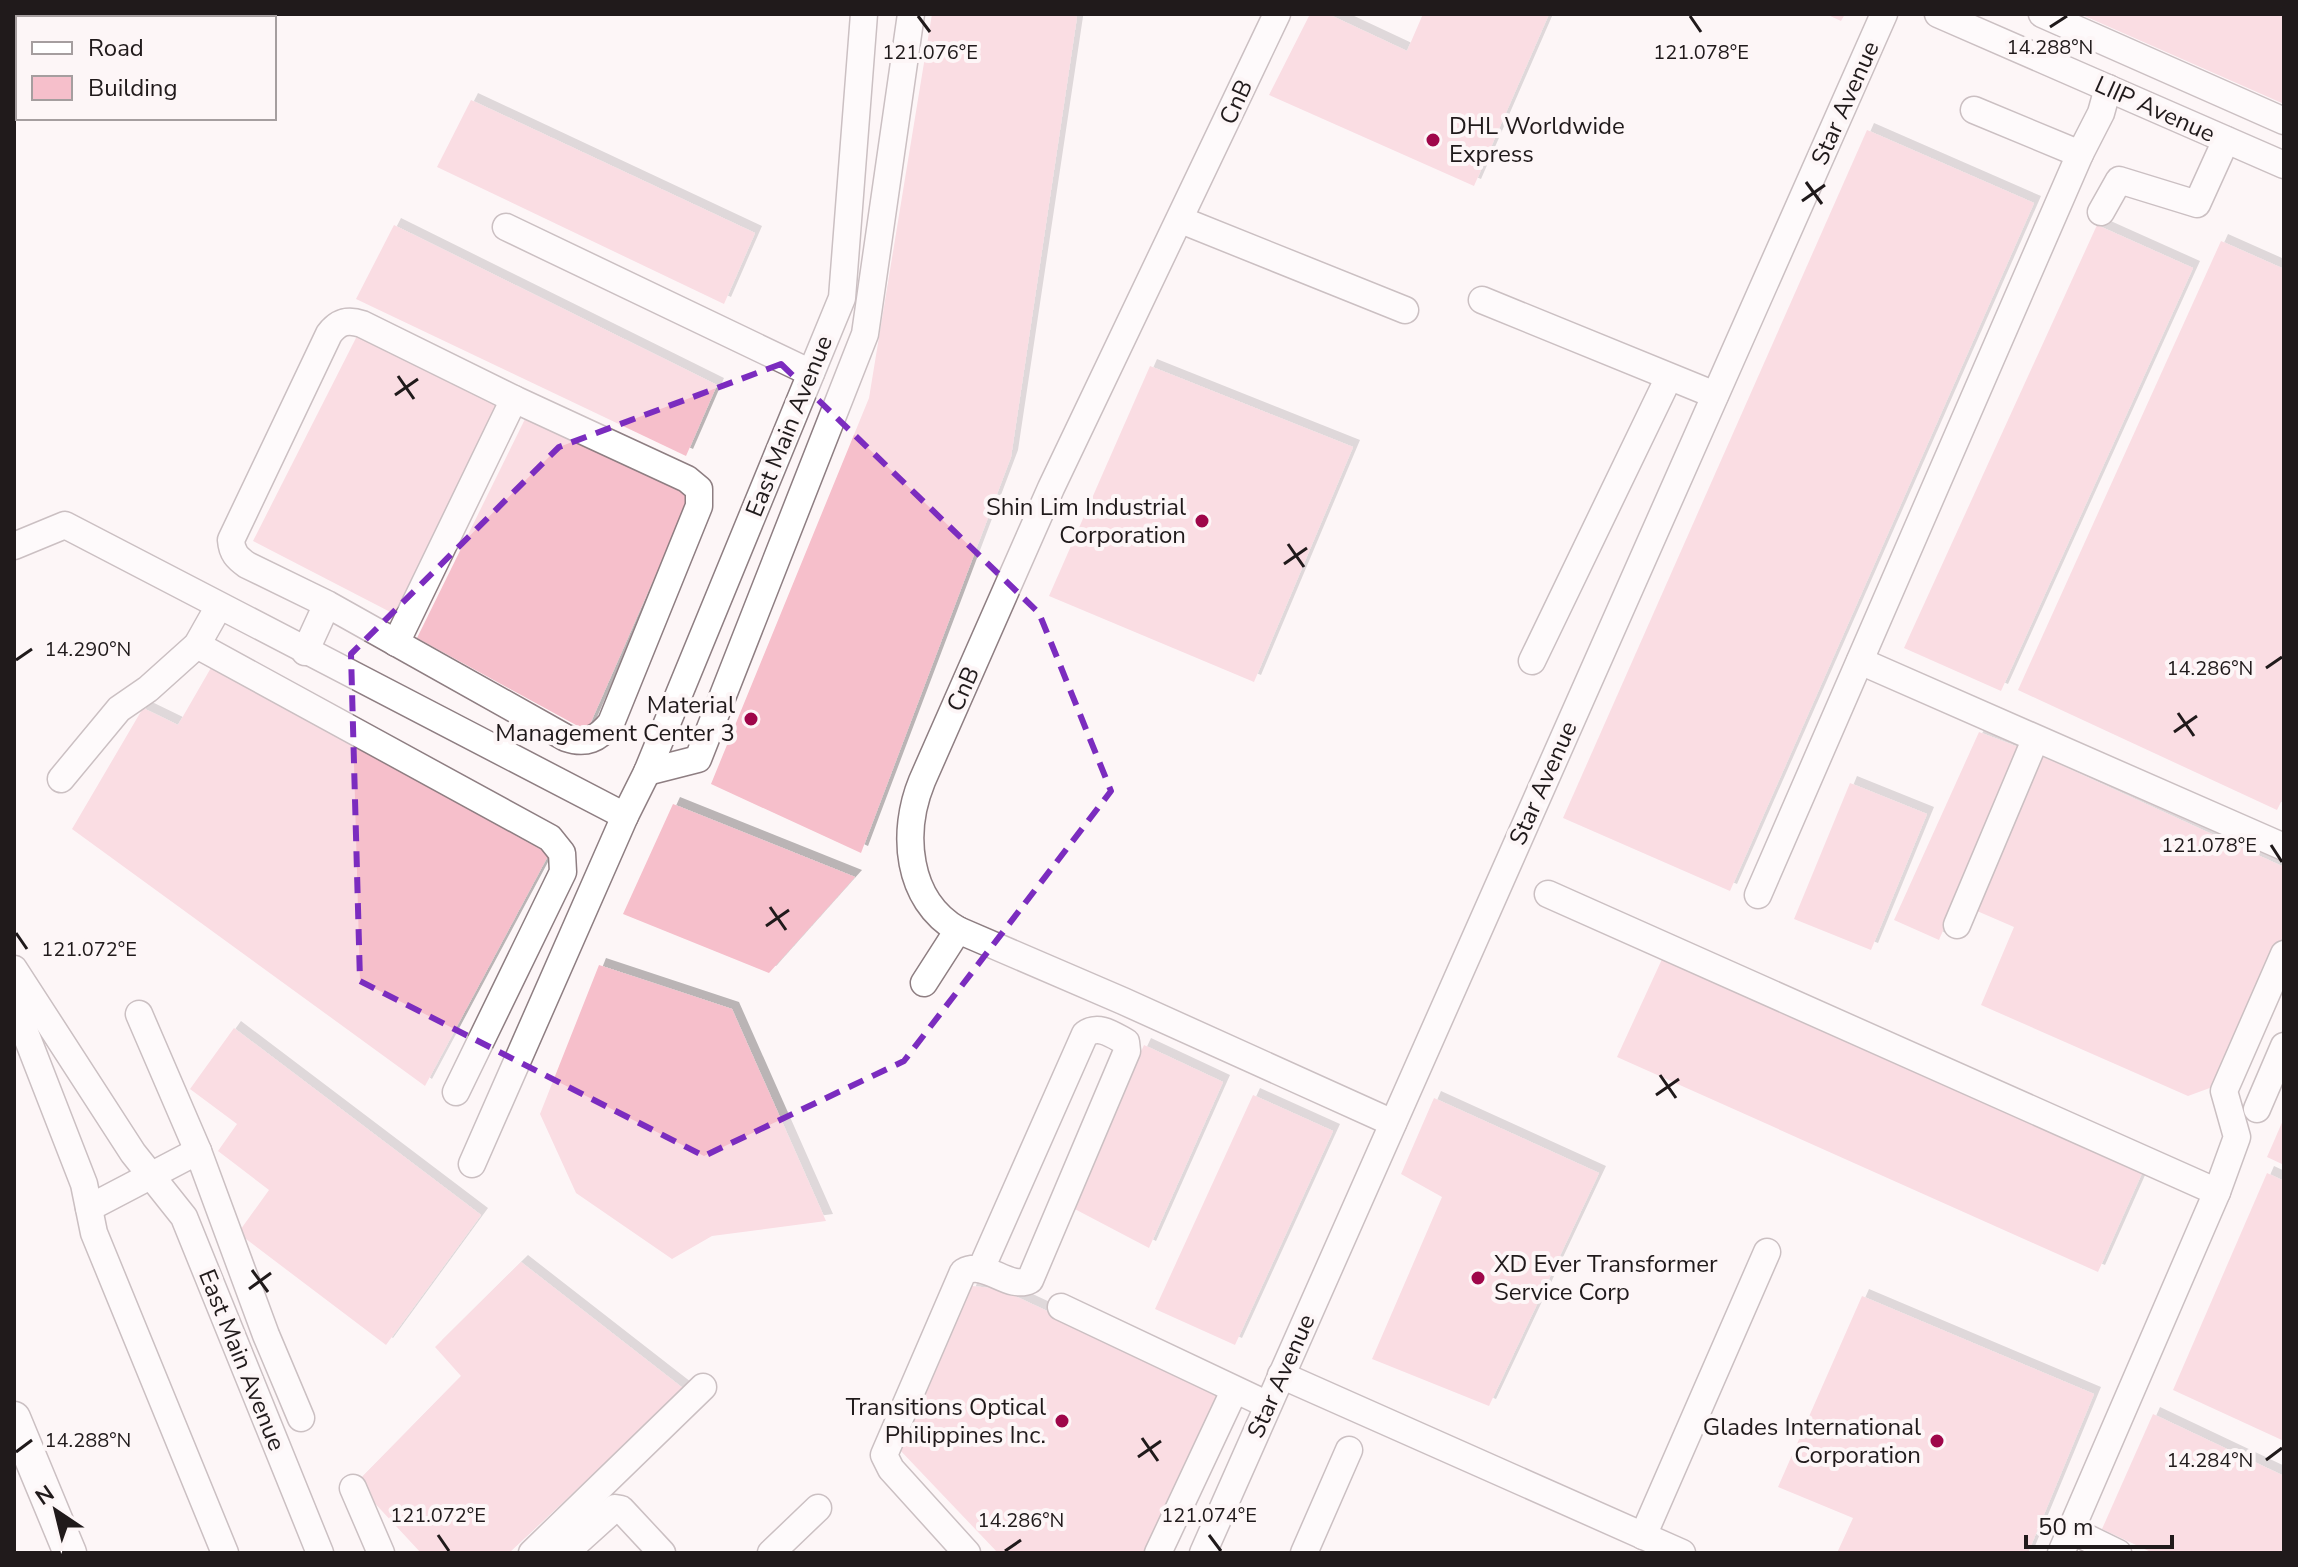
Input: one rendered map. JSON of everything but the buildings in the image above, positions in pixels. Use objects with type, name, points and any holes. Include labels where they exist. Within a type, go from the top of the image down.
[{"type":"main road","points":[[14,1418],[70,1553]]},
{"type":"street","name":"East Main Avenue","points":[[472,1164],[647,772],[842,298],[864,14]]},
{"type":"street","points":[[647,772],[698,759],[865,334],[911,14]]},
{"type":"street","name":"CnB","points":[[1277,14],[1051,488],[917,793],[909,842],[916,877],[932,908],[958,930],[1393,1123]]},
{"type":"street","name":"Star Avenue","points":[[1203,1553],[1884,14]]},
{"type":"street","name":"LIIP Avenue","points":[[1938,14],[2284,165]]},
{"type":"street","points":[[2042,14],[2284,121]]},
{"type":"street","points":[[1758,895],[2080,154],[2101,113],[2108,88]]},
{"type":"street","points":[[1974,110],[2080,154]]},
{"type":"street","points":[[2101,212],[2119,180],[2197,204],[2226,140]]},
{"type":"street","points":[[1181,220],[1405,310]]},
{"type":"street","points":[[506,227],[811,373]]},
{"type":"street","points":[[1482,300],[1715,395]]},
{"type":"street","points":[[352,320],[687,479],[699,489],[699,506],[611,723],[591,741],[577,742],[566,738],[327,604],[247,565],[237,558],[231,540],[335,327],[352,320]]},
{"type":"street","points":[[1532,661],[1669,377]]},
{"type":"street","points":[[396,643],[514,399]]},
{"type":"street","points":[[14,546],[65,525],[625,816]]},
{"type":"street","points":[[305,652],[327,604]]},
{"type":"street","points":[[61,779],[119,709],[148,689],[197,645],[219,606]]},
{"type":"street","points":[[197,645],[550,838],[562,853],[563,872],[456,1092]]},
{"type":"street","points":[[1860,661],[2284,847]]},
{"type":"street","points":[[1957,925],[2035,740]]},
{"type":"street","points":[[1548,894],[2217,1192]]},
{"type":"street","points":[[924,983],[958,930]]},
{"type":"street","points":[[2118,1553],[2066,1542],[2217,1192],[2237,1137],[2224,1091],[2284,954]]},
{"type":"street","name":"East Main Avenue","points":[[14,969],[133,1153],[184,1217],[320,1553]]},
{"type":"street","points":[[515,971],[550,985]]},
{"type":"street","points":[[1107,1031],[1123,1001]]},
{"type":"street","points":[[14,1004],[84,1184],[94,1233],[225,1553]]},
{"type":"street","points":[[139,1014],[198,1151],[266,1335],[301,1418]]},
{"type":"street","points":[[967,1553],[891,1469],[884,1455],[963,1272],[971,1268],[981,1269],[1019,1284],[1030,1280],[1127,1051],[1126,1042],[1107,1031],[1091,1030],[1085,1034],[981,1269]]},
{"type":"street","points":[[2257,1109],[2284,1046]]},
{"type":"street","points":[[89,1208],[198,1151]]},
{"type":"street","points":[[1643,1536],[1767,1252]]},
{"type":"street","points":[[1061,1307],[1268,1405]]},
{"type":"street","points":[[237,1347],[266,1335]]},
{"type":"street","points":[[1281,1375],[1680,1553]]},
{"type":"street","points":[[532,1553],[703,1387]]},
{"type":"street","points":[[1158,1553],[1234,1391]]},
{"type":"street","points":[[1304,1553],[1349,1450]]},
{"type":"street","points":[[353,1488],[381,1553]]},
{"type":"street","points":[[565,1553],[615,1508],[621,1509],[662,1553]]},
{"type":"street","points":[[771,1553],[818,1508]]},
{"type":"highlighted area","points":[[781,364],[1039,613],[1111,791],[904,1061],[704,1156],[360,981],[351,654],[559,447]]},
{"type":"place","name":"DHL Worldwide Express","points":[[1433,140]]},
{"type":"place","name":"Shin Lim Industrial Corporation","points":[[1202,521]]},
{"type":"place","name":"Material Management Center 3","points":[[751,719]]},
{"type":"place","name":"XD Ever Transformer Service Corp","points":[[1478,1278]]},
{"type":"place","name":"Transitions Optical Philippines Inc.","points":[[1062,1421]]},
{"type":"place","name":"Glades International Corporation","points":[[1937,1441]]}]
